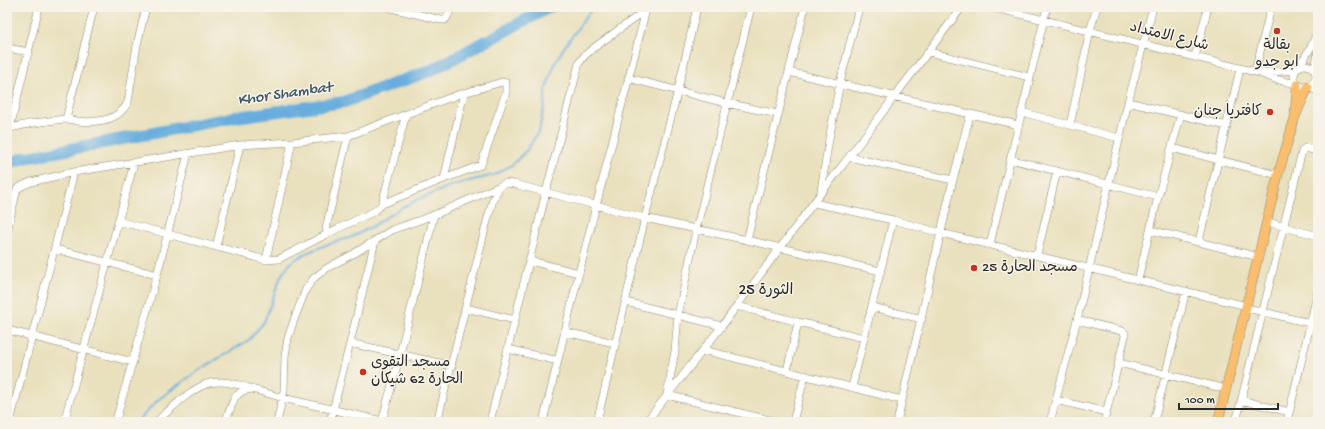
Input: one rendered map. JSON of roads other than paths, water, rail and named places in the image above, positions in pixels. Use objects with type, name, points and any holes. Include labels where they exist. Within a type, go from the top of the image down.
[{"type":"main road","points":[[1295,117],[1296,84]]},
{"type":"main road","points":[[1218,422],[1268,222],[1278,175],[1295,117],[1312,86]]},
{"type":"street","points":[[8,129],[29,52],[39,7]]},
{"type":"street","points":[[66,119],[94,7]]},
{"type":"street","points":[[8,129],[22,125],[66,119],[86,121],[104,120],[117,115],[125,108],[128,102],[137,45],[146,7]]},
{"type":"street","points":[[388,7],[441,20],[445,20],[448,16],[450,7]]},
{"type":"street","points":[[597,422],[697,7]]},
{"type":"street","points":[[667,395],[675,351],[678,315],[696,230],[726,103],[751,7]]},
{"type":"street","points":[[747,240],[805,7]]},
{"type":"street","points":[[821,193],[829,139],[840,83],[859,7]]},
{"type":"street","points":[[646,422],[722,326],[962,7]]},
{"type":"street","name":"شارع الامتداد","points":[[995,7],[1257,73],[1297,68]]},
{"type":"street","points":[[990,244],[1047,7]]},
{"type":"street","points":[[1070,125],[1090,31],[1097,7]]},
{"type":"street","points":[[1050,422],[1077,320],[1108,184],[1153,7]]},
{"type":"street","points":[[1195,57],[1208,7]]},
{"type":"street","points":[[1271,7],[1257,73],[1296,84],[1300,87],[1312,86],[1318,91]]},
{"type":"street","points":[[544,422],[596,205],[628,78],[648,9]]},
{"type":"street","points":[[490,422],[546,192],[580,62],[585,55],[599,44],[648,9]]},
{"type":"street","points":[[1296,84],[1293,75],[1310,49],[1318,30]]},
{"type":"street","points":[[1312,86],[1316,74],[1318,44]]},
{"type":"street","points":[[7,48],[29,52]]},
{"type":"street","points":[[929,52],[1029,77]]},
{"type":"street","points":[[1297,68],[1309,66],[1315,71]]},
{"type":"street","points":[[1199,241],[1240,69]]},
{"type":"street","points":[[789,72],[1018,126]]},
{"type":"street","points":[[628,78],[726,103],[778,114]]},
{"type":"street","points":[[7,231],[17,189],[31,182],[74,172],[240,145],[292,142],[348,136],[464,93],[506,82],[507,86],[482,165],[382,204],[375,211],[279,259],[266,260],[118,222]]},
{"type":"street","points":[[444,179],[464,93]]},
{"type":"street","points":[[1128,102],[1227,126]]},
{"type":"street","points":[[1021,112],[1120,138]]},
{"type":"street","points":[[382,204],[406,114]]},
{"type":"street","points":[[1138,280],[1158,197],[1181,114]]},
{"type":"street","points":[[898,422],[953,180],[970,115]]},
{"type":"street","points":[[331,232],[327,231],[326,228],[348,136]]},
{"type":"street","points":[[266,260],[292,142]]},
{"type":"street","points":[[216,247],[240,145]]},
{"type":"street","points":[[1172,148],[1278,175]]},
{"type":"street","points":[[1236,422],[1302,151],[1305,148],[1318,152]]},
{"type":"street","points":[[116,420],[157,275],[188,154]]},
{"type":"street","points":[[849,157],[953,180]]},
{"type":"street","points":[[1010,159],[1158,197]]},
{"type":"street","points":[[64,422],[85,349],[134,163]]},
{"type":"street","points":[[1037,255],[1057,171]]},
{"type":"street","points":[[10,422],[74,172]]},
{"type":"street","points":[[277,422],[283,398],[285,356],[288,338],[306,289],[314,278],[323,270],[392,230],[434,215],[506,183],[696,230],[747,240],[880,271]]},
{"type":"street","points":[[437,422],[491,208],[500,186]]},
{"type":"street","points":[[814,203],[893,220],[941,233],[1186,291],[1318,325]]},
{"type":"street","points":[[156,422],[188,395],[206,384],[222,382],[239,384],[283,398],[382,421],[434,215]]},
{"type":"street","points":[[852,387],[893,220]]},
{"type":"street","points":[[1268,222],[1318,236]]},
{"type":"street","points":[[1150,230],[1259,257]]},
{"type":"street","points":[[330,422],[375,241]]},
{"type":"street","points":[[55,249],[157,275]]},
{"type":"street","points":[[530,261],[579,273]]},
{"type":"street","points":[[1154,422],[1186,291]]},
{"type":"street","points":[[1296,422],[1287,421],[1318,291]]},
{"type":"street","points":[[626,302],[722,326]]},
{"type":"street","points":[[737,306],[864,338]]},
{"type":"street","points":[[872,307],[922,319]]},
{"type":"street","points":[[466,308],[515,320]]},
{"type":"street","points":[[1077,320],[1125,333],[1104,422]]},
{"type":"street","points":[[786,371],[798,322]]},
{"type":"street","points":[[7,330],[132,362]]},
{"type":"street","points":[[565,332],[615,343]]},
{"type":"street","points":[[350,343],[452,366]]},
{"type":"street","points":[[508,349],[558,362]]},
{"type":"street","points":[[702,350],[902,400]]},
{"type":"street","points":[[1118,363],[1226,389]]},
{"type":"street","points":[[793,422],[805,376]]},
{"type":"street","points":[[225,422],[235,397],[242,391],[252,389]]},
{"type":"street","points":[[667,395],[778,422]]},
{"type":"street","points":[[1056,400],[1106,412]]},
{"type":"street","points":[[1241,400],[1289,412]]},
{"type":"street","points":[[742,422],[744,414]]},
{"type":"waterway","name":"Khor Shambat","points":[[7,164],[24,158],[236,117],[344,102],[432,70],[550,7]]},
{"type":"waterway","points":[[137,422],[159,399],[178,385],[201,369],[249,340],[264,322],[281,276],[290,263],[304,254],[352,237],[417,200],[453,185],[494,175],[512,165],[527,150],[539,131],[546,89],[555,63],[565,46],[593,7]]},
{"type":"place","name":"بقالة ابو جدو","points":[[1277,31]]},
{"type":"place","name":"كافتريا جنان","points":[[1270,112]]},
{"type":"place","name":"مسجد الحارة 25","points":[[974,268]]},
{"type":"place","name":"مسجد التقوى الحارة 62 شيكان","points":[[363,372]]},
{"type":"district","name":"الثورة 25","points":[[766,291]]}]
